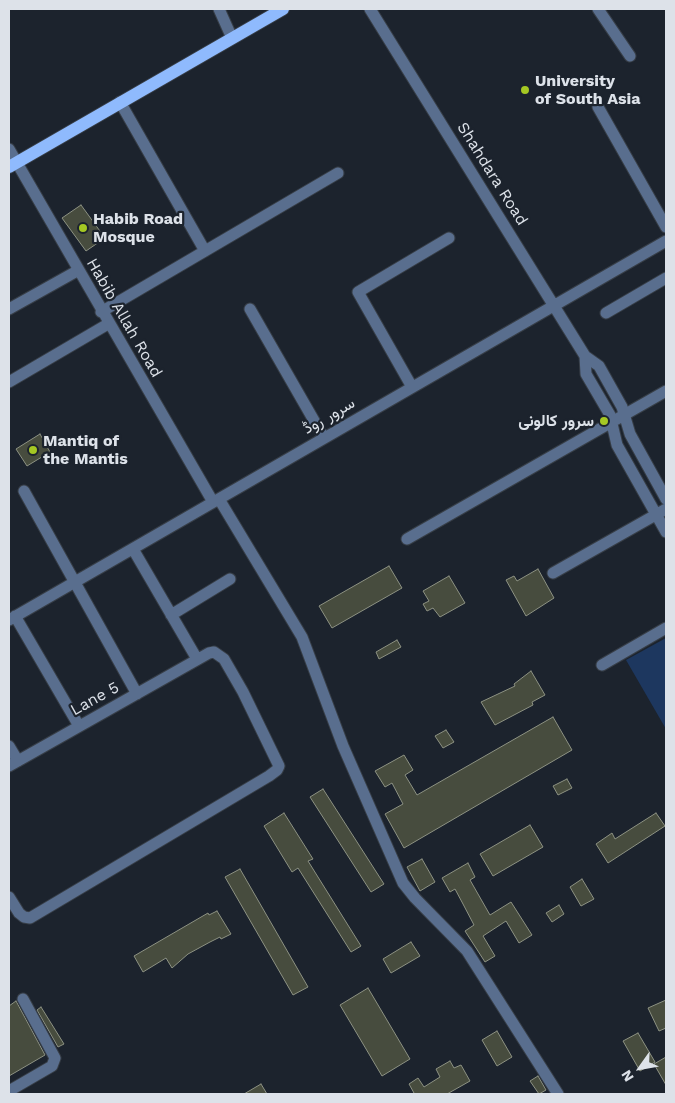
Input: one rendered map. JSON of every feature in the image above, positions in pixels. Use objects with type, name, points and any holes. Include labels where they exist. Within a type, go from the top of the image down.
[{"type":"main road","points":[[12,165],[283,9]]},
{"type":"street","points":[[219,9],[232,38]]},
{"type":"street","name":"Shahdara Road","points":[[370,9],[585,356],[599,366],[624,414],[630,434],[666,498]]},
{"type":"street","points":[[598,9],[630,56]]},
{"type":"street","points":[[120,102],[205,251]]},
{"type":"street","points":[[598,107],[666,227]]},
{"type":"street","name":"Habib Allah Road","points":[[9,149],[12,165],[305,645],[343,746],[403,883],[411,894],[467,951],[558,1094]]},
{"type":"street","points":[[102,312],[338,173]]},
{"type":"street","points":[[412,388],[358,292],[448,238]]},
{"type":"street","name":"سرور روڈ","points":[[12,618],[666,241]]},
{"type":"street","points":[[9,309],[77,270]]},
{"type":"street","points":[[606,313],[666,278]]},
{"type":"street","points":[[250,309],[324,438]]},
{"type":"street","points":[[9,382],[108,324]]},
{"type":"street","name":"Shahdara Road","points":[[585,356],[586,374],[611,422],[617,445],[661,512],[666,532]]},
{"type":"street","points":[[407,540],[666,391]]},
{"type":"street","points":[[24,491],[137,694]]},
{"type":"street","points":[[553,573],[661,512]]},
{"type":"street","points":[[133,549],[197,660]]},
{"type":"street","points":[[171,615],[230,579]]},
{"type":"street","points":[[12,618],[79,726]]},
{"type":"street","points":[[602,665],[666,628]]},
{"type":"street","name":"Lane 5","points":[[9,897],[19,913],[24,917],[30,918],[278,770],[276,760],[224,659],[214,652],[13,764]]},
{"type":"street","points":[[9,746],[13,764]]},
{"type":"street","points":[[9,1091],[52,1066],[55,1058],[23,1000]]},
{"type":"shaded area","points":[[666,638],[666,729],[626,660]]},
{"type":"building","name":"Habib Road Mosque","points":[[81,205],[105,238],[86,251],[62,218]]},
{"type":"building","name":"Mantiq of the Mantis","points":[[40,434],[50,452],[27,466],[16,449]]},
{"type":"building","points":[[389,566],[402,588],[332,628],[319,606]]},
{"type":"building","points":[[538,569],[554,598],[526,616],[506,580],[514,576],[517,581]]},
{"type":"building","points":[[449,576],[465,603],[440,617],[433,608],[427,611],[423,604],[429,601],[423,591]]},
{"type":"building","points":[[397,640],[401,647],[379,659],[376,652]]},
{"type":"building","points":[[531,671],[545,695],[532,702],[533,705],[495,725],[481,702],[515,686],[514,684]]},
{"type":"building","points":[[553,717],[572,750],[404,848],[385,814],[403,804],[392,783],[385,787],[375,771],[404,755],[413,770],[405,775],[417,795]]},
{"type":"building","points":[[446,730],[454,742],[443,748],[435,736]]},
{"type":"building","points":[[567,779],[572,788],[558,795],[553,786]]},
{"type":"building","points":[[323,789],[384,884],[371,892],[310,797]]},
{"type":"building","points":[[284,813],[313,859],[308,861],[361,946],[351,952],[298,868],[292,872],[264,826]]},
{"type":"building","points":[[656,813],[665,826],[608,863],[596,844],[612,833],[615,839]]},
{"type":"building","points":[[530,825],[543,847],[493,876],[480,854]]},
{"type":"building","points":[[422,859],[435,882],[420,891],[407,867]]},
{"type":"building","points":[[468,863],[475,877],[470,880],[490,915],[511,902],[532,935],[519,943],[506,921],[483,936],[495,956],[485,962],[465,931],[474,925],[455,889],[450,892],[442,878]]},
{"type":"building","points":[[240,869],[308,987],[293,995],[225,877]]},
{"type":"building","points":[[582,879],[594,899],[581,906],[570,887]]},
{"type":"building","points":[[559,905],[564,914],[552,922],[546,913]]},
{"type":"building","points":[[217,911],[231,934],[221,939],[220,937],[188,954],[172,968],[166,958],[143,972],[134,956],[208,913],[209,915]]},
{"type":"building","points":[[411,942],[420,956],[391,973],[383,959]]},
{"type":"building","points":[[368,988],[410,1059],[382,1076],[340,1005]]},
{"type":"building","points":[[666,1000],[666,1028],[659,1031],[648,1008]]},
{"type":"building","points":[[16,1001],[45,1055],[9,1076],[9,1006]]},
{"type":"building","points":[[41,1007],[64,1044],[58,1047],[37,1010]]},
{"type":"building","points":[[497,1031],[512,1057],[497,1066],[482,1040]]},
{"type":"building","points":[[638,1033],[655,1062],[640,1071],[623,1041]]},
{"type":"building","points":[[666,1057],[666,1085],[654,1064]]},
{"type":"building","points":[[450,1061],[454,1068],[461,1065],[470,1081],[447,1094],[411,1094],[414,1093],[409,1084],[418,1078],[424,1087],[440,1077],[436,1069]]},
{"type":"building","points":[[538,1076],[546,1090],[539,1094],[530,1081]]},
{"type":"building","points":[[261,1084],[267,1094],[244,1094]]},
{"type":"place","name":"University of South Asia","points":[[525,90]]},
{"type":"place","name":"Habib Road Mosque","points":[[83,228]]},
{"type":"place","name":"سرور کالونی","points":[[604,421]]},
{"type":"place","name":"Mantiq of the Mantis","points":[[33,450]]}]
